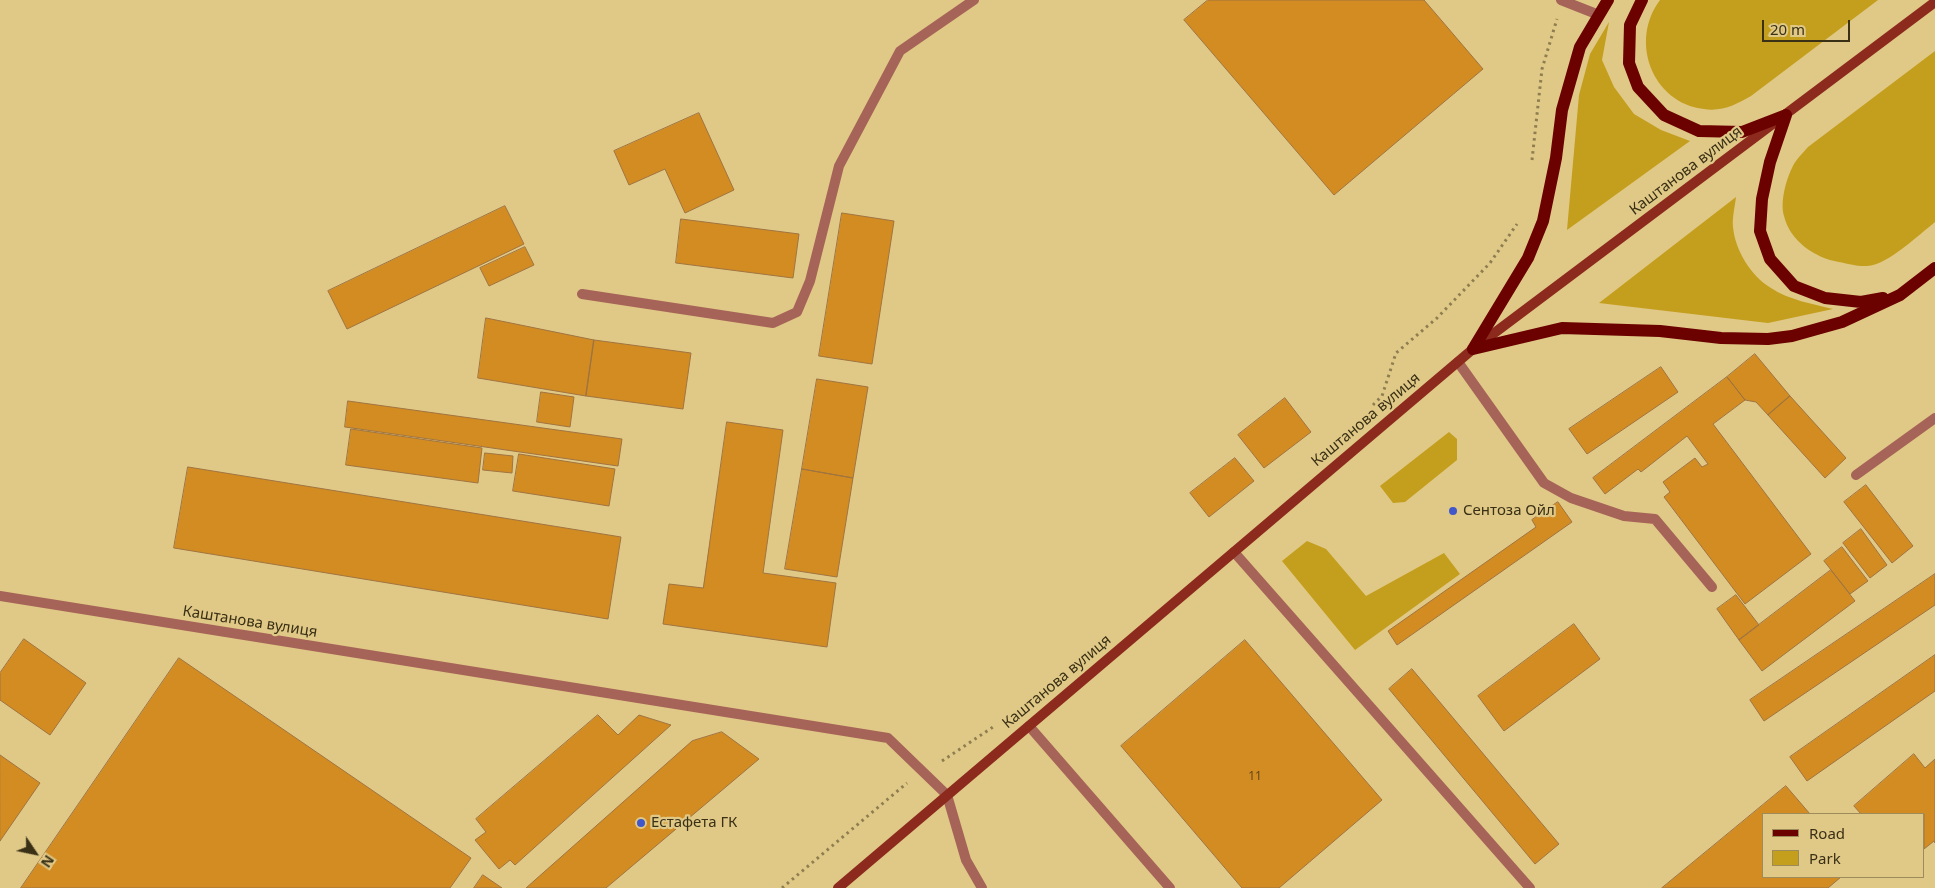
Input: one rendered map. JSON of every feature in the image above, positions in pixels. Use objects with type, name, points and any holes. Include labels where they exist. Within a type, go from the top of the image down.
[{"type":"main road","points":[[1473,349],[1528,258],[1543,221],[1556,158],[1562,110],[1580,47],[1608,0]]},
{"type":"main road","points":[[1642,0],[1630,25],[1629,64],[1638,87],[1664,114],[1699,131],[1742,132],[1786,115]]},
{"type":"main road","points":[[1786,115],[1770,162],[1762,199],[1760,231],[1770,259],[1794,286],[1825,298],[1861,302],[1900,295]]},
{"type":"main road","points":[[1473,349],[1562,328],[1660,331],[1721,338],[1792,336],[1842,322],[1900,295],[1935,268]]},
{"type":"street","name":"Каштанова вулиця","points":[[838,888],[1473,349],[1935,2]]},
{"type":"lane","points":[[582,294],[773,323],[797,312],[810,281],[839,166],[900,51],[974,0]]},
{"type":"lane","points":[[1564,1],[1599,15]]},
{"type":"lane","points":[[1458,362],[1544,483],[1571,498],[1624,516],[1655,519],[1712,587]]},
{"type":"lane","points":[[1856,475],[1935,418]]},
{"type":"lane","points":[[1234,552],[1530,888]]},
{"type":"lane","name":"Каштанова вулиця","points":[[0,596],[888,738],[948,795]]},
{"type":"lane","points":[[1029,726],[1170,888]]},
{"type":"lane","points":[[948,795],[966,860],[982,888]]},
{"type":"path","points":[[1530,169],[1542,69],[1564,1]]},
{"type":"path","points":[[1368,409],[1382,396],[1396,352],[1437,318],[1490,263],[1517,223]]},
{"type":"path","points":[[782,888],[902,786],[983,735],[998,723]]},
{"type":"green space","points":[[1660,0],[1878,0],[1751,96],[1729,107],[1711,110],[1686,104],[1671,95],[1659,83],[1651,68],[1647,51],[1646,33],[1651,16]]},
{"type":"green space","points":[[1609,22],[1602,60],[1614,87],[1634,114],[1661,130],[1690,141],[1567,230],[1579,95],[1590,54]]},
{"type":"green space","points":[[1935,51],[1935,222],[1897,253],[1873,265],[1847,264],[1821,257],[1798,240],[1787,225],[1784,216],[1784,191],[1795,162],[1808,147]]},
{"type":"green space","points":[[1736,197],[1733,220],[1734,236],[1745,262],[1757,277],[1785,296],[1833,309],[1768,323],[1599,303]]},
{"type":"green space","points":[[1449,432],[1457,439],[1457,460],[1405,502],[1393,503],[1380,486]]},
{"type":"green space","points":[[1307,541],[1326,549],[1366,596],[1444,553],[1460,574],[1355,650],[1282,561]]},
{"type":"building","points":[[1208,0],[1424,0],[1483,69],[1334,195],[1184,20]]},
{"type":"building","points":[[699,113],[734,190],[685,213],[665,169],[629,185],[614,151]]},
{"type":"building","points":[[505,206],[524,244],[347,329],[328,291]]},
{"type":"building","points":[[842,213],[894,221],[872,364],[819,356]]},
{"type":"building","points":[[681,219],[799,234],[793,278],[676,263]]},
{"type":"building","points":[[525,247],[534,265],[489,286],[480,268]]},
{"type":"building","points":[[486,318],[594,340],[586,396],[478,378]]},
{"type":"building","points":[[594,340],[691,353],[683,409],[586,396]]},
{"type":"building","points":[[1755,354],[1790,396],[1768,415],[1756,402],[1745,400],[1727,377]]},
{"type":"building","points":[[1661,367],[1678,392],[1587,454],[1569,429]]},
{"type":"building","points":[[1727,377],[1745,400],[1713,424],[1811,554],[1745,604],[1664,497],[1670,492],[1663,482],[1695,458],[1702,467],[1708,464],[1687,436],[1641,472],[1638,469],[1605,494],[1593,478]]},
{"type":"building","points":[[817,379],[868,387],[853,478],[802,469]]},
{"type":"building","points":[[541,392],[574,397],[570,427],[537,422]]},
{"type":"building","points":[[1790,396],[1846,458],[1825,478],[1768,415]]},
{"type":"building","points":[[1285,398],[1311,432],[1264,468],[1238,435]]},
{"type":"building","points":[[348,401],[622,439],[618,466],[345,427]]},
{"type":"building","points":[[727,422],[783,430],[763,573],[836,583],[827,647],[663,624],[669,584],[703,588]]},
{"type":"building","points":[[351,429],[482,448],[478,483],[346,465]]},
{"type":"building","points":[[485,453],[513,456],[512,473],[483,470]]},
{"type":"building","points":[[519,454],[615,469],[609,506],[513,491]]},
{"type":"building","points":[[1235,458],[1254,481],[1209,517],[1190,493]]},
{"type":"building","points":[[188,467],[621,537],[608,619],[174,548]]},
{"type":"building","points":[[802,469],[853,478],[837,577],[785,569]]},
{"type":"building","points":[[1866,485],[1913,546],[1892,563],[1844,502]]},
{"type":"building","points":[[1558,502],[1572,522],[1397,645],[1388,631],[1536,527],[1532,520]]},
{"type":"building","points":[[1861,529],[1887,565],[1870,578],[1843,543]]},
{"type":"building","points":[[1842,547],[1868,581],[1850,594],[1824,561]]},
{"type":"building","points":[[1831,570],[1855,601],[1762,671],[1739,640]]},
{"type":"building","points":[[1935,574],[1935,605],[1764,721],[1750,700]]},
{"type":"building","points":[[1736,595],[1759,625],[1739,640],[1717,609]]},
{"type":"building","points":[[1574,624],[1600,659],[1504,731],[1478,696]]},
{"type":"building","points":[[24,639],[86,683],[50,735],[0,700],[0,673]]},
{"type":"building","points":[[1245,640],[1382,800],[1279,888],[1242,888],[1121,746]]},
{"type":"building","points":[[1935,655],[1935,691],[1807,781],[1790,757]]},
{"type":"building","points":[[179,658],[471,858],[450,888],[21,888]]},
{"type":"building","points":[[1412,669],[1559,844],[1535,864],[1389,689]]},
{"type":"building","points":[[598,715],[618,735],[639,715],[671,725],[515,865],[510,860],[499,869],[475,840],[486,832],[476,819]]},
{"type":"building","name":"Естафета ГК","points":[[722,732],[759,759],[606,888],[526,888],[692,741]]},
{"type":"building","points":[[1914,754],[1925,768],[1935,759],[1935,843],[1934,841],[1925,848],[1925,813],[1860,813],[1854,806]]},
{"type":"building","points":[[0,755],[40,783],[0,841]]},
{"type":"building","points":[[1786,786],[1809,813],[1762,813],[1762,878],[1840,878],[1828,888],[1662,888]]},
{"type":"building","points":[[483,875],[502,888],[474,888]]},
{"type":"place","name":"Сентоза Ойл","points":[[1453,511]]},
{"type":"place","name":"Естафета ГК","points":[[641,823]]}]
